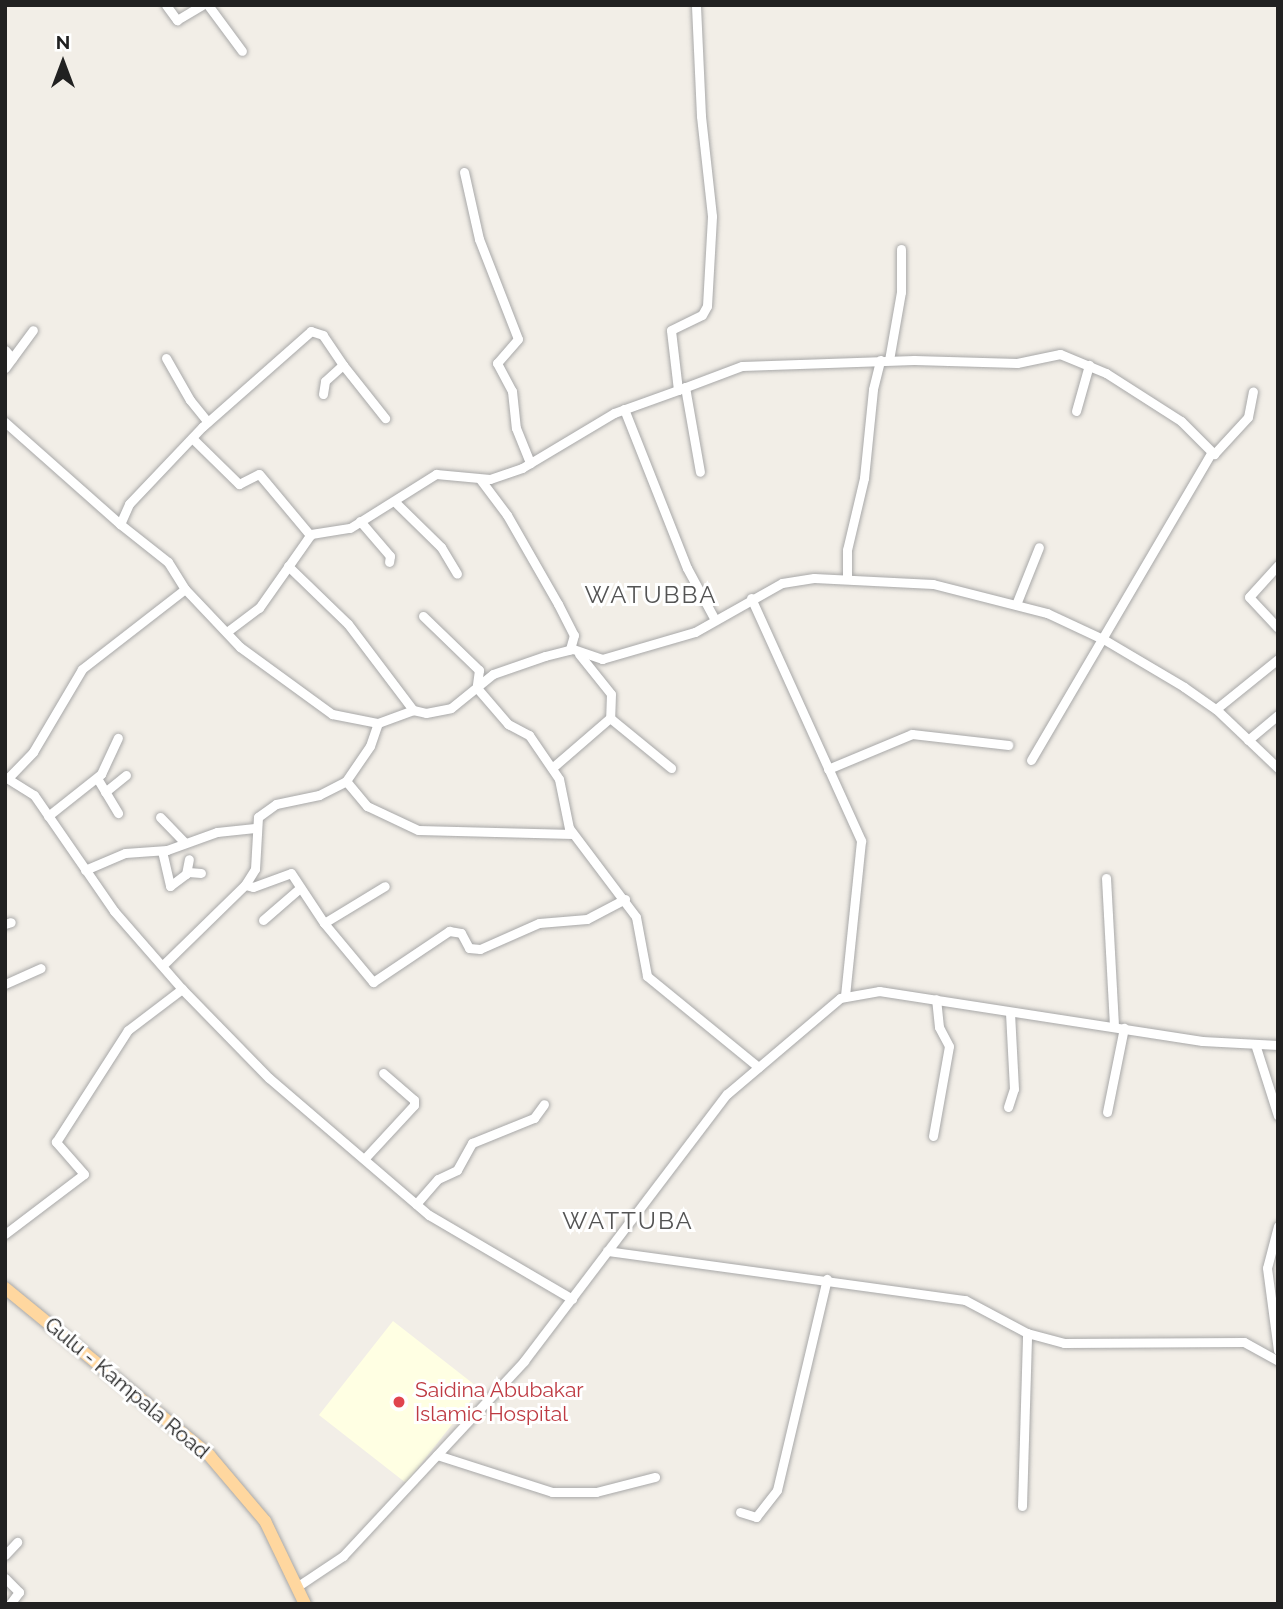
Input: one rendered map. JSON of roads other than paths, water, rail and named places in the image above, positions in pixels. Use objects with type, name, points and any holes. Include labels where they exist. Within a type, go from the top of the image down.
[{"type":"main road","name":"Gulu - Kampala Road","points":[[5,1287],[147,1400],[209,1455],[265,1521],[305,1604]]},
{"type":"street","points":[[166,5],[177,20],[202,5]]},
{"type":"street","points":[[208,5],[242,51]]},
{"type":"street","points":[[696,5],[701,116],[712,216],[707,306],[702,315],[671,330],[700,472]]},
{"type":"street","points":[[464,172],[479,239],[518,339],[497,363],[512,391],[516,428],[530,463]]},
{"type":"street","points":[[847,579],[847,550],[864,478],[873,389],[885,360],[901,292],[901,249]]},
{"type":"street","points":[[5,368],[33,330]]},
{"type":"street","points":[[120,524],[129,504],[192,438],[311,331],[323,335],[385,418]]},
{"type":"street","points":[[5,350],[12,358]]},
{"type":"street","points":[[228,631],[259,608],[310,535],[350,528],[436,474],[480,479],[530,463],[624,409],[742,366],[885,360],[1017,363],[1052,354],[1089,365],[1181,421],[1211,453],[1217,453],[1248,417],[1254,391]]},
{"type":"street","points":[[166,358],[190,400],[208,422]]},
{"type":"street","points":[[323,394],[325,381],[343,365]]},
{"type":"street","points":[[1076,411],[1089,365]]},
{"type":"street","points":[[624,409],[687,568],[715,620]]},
{"type":"street","points":[[5,422],[167,562],[185,589],[228,631],[240,647],[332,714],[378,723],[413,710],[426,713],[451,708],[502,669],[573,650],[602,659],[695,632],[751,598],[782,583],[847,579],[933,584],[1017,602],[1105,640],[1216,709],[1278,768]]},
{"type":"street","points":[[192,438],[239,484],[259,474],[310,535]]},
{"type":"street","points":[[1031,760],[1211,453]]},
{"type":"street","points":[[480,479],[507,515],[558,604],[574,635],[573,650],[611,694],[610,718],[552,768]]},
{"type":"street","points":[[394,501],[441,547],[457,574]]},
{"type":"street","points":[[360,521],[390,556],[389,562]]},
{"type":"street","points":[[1017,602],[1039,547]]},
{"type":"street","points":[[1278,565],[1250,597],[1278,628]]},
{"type":"street","points":[[288,566],[348,624],[413,710]]},
{"type":"street","points":[[185,589],[82,669],[33,752],[7,777],[34,795],[114,911],[164,964],[182,989],[270,1078],[365,1157],[416,1204],[572,1299]]},
{"type":"street","points":[[751,598],[786,667],[862,849],[845,996]]},
{"type":"street","points":[[423,616],[479,670],[477,688],[508,724],[529,735],[552,768],[573,834],[625,899],[642,938],[647,976],[758,1067]]},
{"type":"street","points":[[1216,709],[1278,659]]},
{"type":"street","points":[[1248,740],[1278,715]]},
{"type":"street","points":[[610,718],[671,768]]},
{"type":"street","points":[[164,964],[245,885],[255,869],[255,828],[265,809],[319,794],[346,781],[370,746],[378,723]]},
{"type":"street","points":[[828,769],[915,733],[1008,745]]},
{"type":"street","points":[[48,816],[97,778],[118,738]]},
{"type":"street","points":[[105,792],[126,775]]},
{"type":"street","points":[[97,778],[118,813]]},
{"type":"street","points":[[346,781],[367,806],[418,830],[573,834]]},
{"type":"street","points":[[160,817],[184,842]]},
{"type":"street","points":[[85,870],[125,853],[162,851],[217,832],[255,828]]},
{"type":"street","points":[[162,851],[170,886],[188,872],[201,873]]},
{"type":"street","points":[[188,872],[189,859]]},
{"type":"street","points":[[245,885],[253,887],[291,873],[324,923],[373,982],[449,931],[461,933],[469,948],[480,949],[539,923],[587,919],[625,899]]},
{"type":"street","points":[[1106,878],[1119,1027],[1107,1112]]},
{"type":"street","points":[[324,923],[385,886]]},
{"type":"street","points":[[263,920],[300,888]]},
{"type":"street","points":[[5,984],[41,968]]},
{"type":"street","points":[[5,1234],[83,1175],[85,1171],[56,1142],[128,1030],[182,989]]},
{"type":"street","points":[[298,1586],[344,1556],[524,1361],[727,1094],[845,996],[879,991],[1256,1047],[1278,1045]]},
{"type":"street","points":[[933,1136],[949,1046],[939,1027],[936,999]]},
{"type":"street","points":[[1008,1107],[1014,1089],[1010,1012]]},
{"type":"street","points":[[1256,1047],[1278,1116]]},
{"type":"street","points":[[365,1157],[414,1105],[414,1100],[383,1073]]},
{"type":"street","points":[[416,1204],[438,1179],[457,1171],[473,1142],[534,1118],[544,1104]]},
{"type":"street","points":[[1278,1226],[1268,1276],[1278,1350]]},
{"type":"street","points":[[607,1251],[725,1264],[771,1276],[827,1279],[965,1300],[1027,1333],[1064,1343],[1244,1342],[1278,1361]]},
{"type":"street","points":[[740,1511],[756,1517],[777,1490],[827,1279]]},
{"type":"street","points":[[1022,1506],[1027,1333]]},
{"type":"street","points":[[437,1455],[552,1492],[596,1492],[655,1477]]},
{"type":"street","points":[[5,1555],[18,1542]]},
{"type":"street","points":[[5,1578],[19,1592],[10,1604]]},
{"type":"place","name":"Saidina Abubakar Islamic Hospital","points":[[399,1402]]},
{"type":"district","name":"WATUBBA","points":[[651,595]]},
{"type":"district","name":"WATTUBA","points":[[628,1221]]}]
